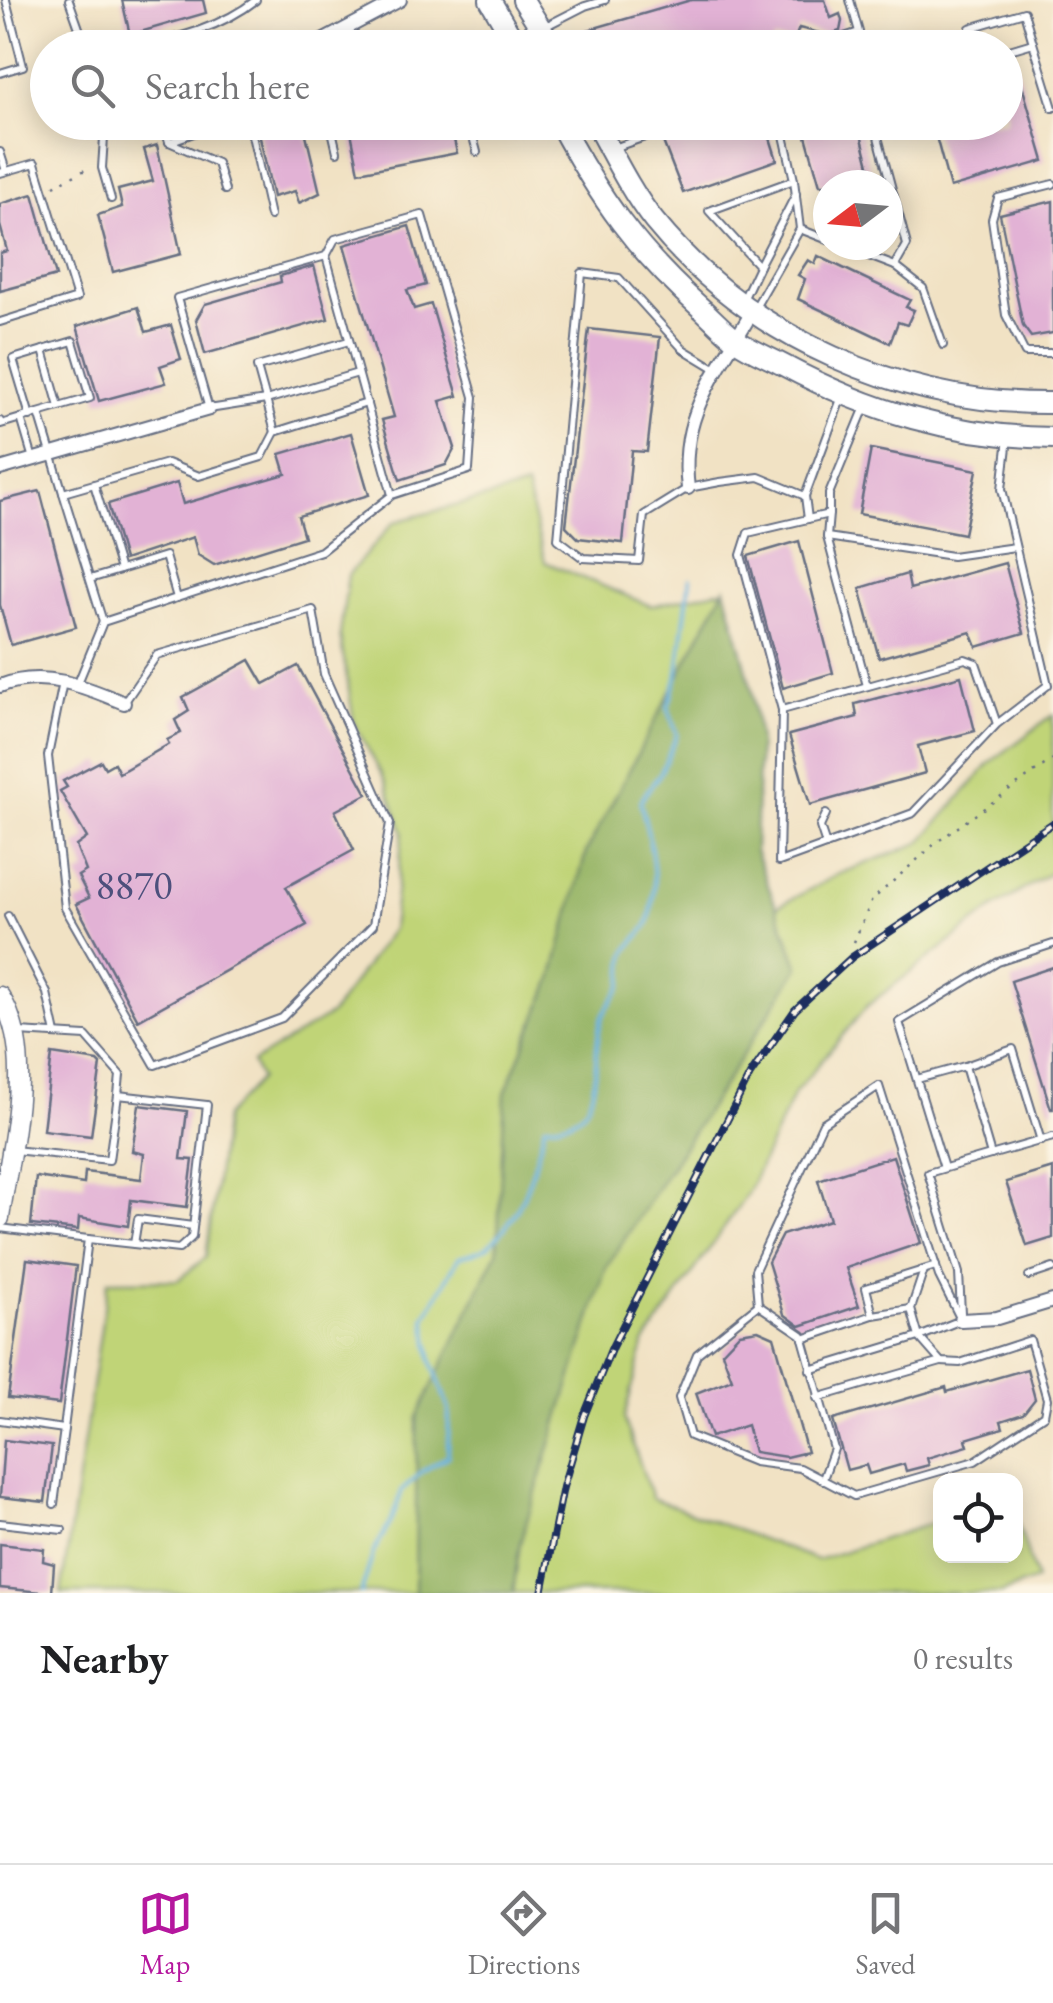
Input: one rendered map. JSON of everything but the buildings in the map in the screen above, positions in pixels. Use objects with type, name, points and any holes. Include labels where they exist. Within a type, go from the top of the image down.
[{"type":"main road","points":[[490,0],[508,30]]},
{"type":"main road","points":[[523,0],[541,28]]},
{"type":"main road","points":[[568,140],[592,185],[631,238],[679,289],[736,340],[843,394],[894,414],[947,428],[1053,438]]},
{"type":"main road","points":[[605,140],[653,220],[697,266],[747,308],[815,349],[943,394],[1002,402],[1053,403]]},
{"type":"street","points":[[343,30],[400,0]]},
{"type":"street","points":[[688,488],[684,458],[696,407],[736,340],[747,308]]},
{"type":"street","points":[[0,469],[209,408]]},
{"type":"street","points":[[0,686],[18,678],[63,680],[124,703]]},
{"type":"street","points":[[0,996],[21,1068],[7,1145],[0,1218]]},
{"type":"street","points":[[962,1320],[997,1318],[1053,1301]]},
{"type":"lane","points":[[0,73],[22,66],[6,0]]},
{"type":"lane","points":[[69,0],[80,30]]},
{"type":"lane","points":[[200,30],[236,16],[256,0]]},
{"type":"lane","points":[[541,28],[583,3],[605,0]]},
{"type":"lane","points":[[850,0],[858,30]]},
{"type":"lane","points":[[970,28],[1024,12],[1053,108]]},
{"type":"lane","points":[[1023,46],[1033,43]]},
{"type":"lane","points":[[104,140],[103,161],[111,200]]},
{"type":"lane","points":[[170,142],[175,140]]},
{"type":"lane","points":[[252,140],[270,216]]},
{"type":"lane","points":[[334,140],[337,152]]},
{"type":"lane","points":[[474,140],[477,152]]},
{"type":"lane","points":[[610,150],[638,140]]},
{"type":"lane","points":[[747,308],[800,229],[785,140]]},
{"type":"lane","points":[[879,140],[907,245],[895,266]]},
{"type":"lane","points":[[170,142],[217,164],[224,190]]},
{"type":"lane","points":[[0,152],[3,172],[34,163],[77,298],[0,322]]},
{"type":"lane","points":[[759,266],[709,211],[794,180]]},
{"type":"lane","points":[[1053,184],[998,198],[992,219],[1006,315],[1025,354],[1053,353]]},
{"type":"lane","points":[[747,308],[759,266],[796,194]]},
{"type":"lane","points":[[104,622],[322,550],[392,496],[470,470],[474,396],[422,215],[335,239],[326,256],[392,496]]},
{"type":"lane","points":[[800,229],[813,234]]},
{"type":"lane","points":[[326,256],[178,298],[209,408],[266,400],[358,373]]},
{"type":"lane","points":[[879,260],[895,266],[923,288],[943,345]]},
{"type":"lane","points":[[716,370],[682,349],[619,278],[582,274],[558,539],[583,558],[638,561],[644,515],[688,488],[759,478],[806,496]]},
{"type":"lane","points":[[0,422],[1,424],[30,416],[90,398],[73,341],[13,359],[30,416]]},
{"type":"lane","points":[[63,493],[167,463],[199,476],[262,457],[275,432],[256,367],[349,341]]},
{"type":"lane","points":[[43,350],[59,407]]},
{"type":"lane","points":[[808,519],[806,496],[843,394]]},
{"type":"lane","points":[[275,432],[367,403]]},
{"type":"lane","points":[[866,403],[829,494],[828,537],[867,686]]},
{"type":"lane","points":[[39,413],[104,622],[78,683]]},
{"type":"lane","points":[[21,418],[33,460]]},
{"type":"lane","points":[[829,514],[748,533],[741,555],[782,710],[779,862],[913,813],[997,724],[1048,686],[1002,489],[1008,436]]},
{"type":"lane","points":[[94,484],[120,570]]},
{"type":"lane","points":[[828,537],[952,556],[1015,547]]},
{"type":"lane","points":[[90,579],[164,556],[177,598]]},
{"type":"lane","points":[[63,680],[48,756],[66,908],[154,1066],[282,1018],[373,924],[390,823],[324,674],[313,610],[158,655],[124,703]]},
{"type":"lane","points":[[782,710],[965,659],[976,663],[997,724]]},
{"type":"lane","points":[[826,814],[820,827],[826,845]]},
{"type":"lane","points":[[8,916],[47,993],[56,1034]]},
{"type":"lane","points":[[944,1168],[900,1022],[998,962],[1053,944]]},
{"type":"lane","points":[[7,1145],[110,1160],[120,1075],[86,1036],[56,1034],[11,1042]]},
{"type":"lane","points":[[917,1079],[1013,1049],[1040,1141]]},
{"type":"lane","points":[[966,1066],[990,1155]]},
{"type":"lane","points":[[758,1305],[755,1270],[823,1123],[879,1086],[936,1266],[962,1320]]},
{"type":"lane","points":[[0,1228],[178,1250],[192,1237],[207,1106],[118,1094]]},
{"type":"lane","points":[[962,1320],[959,1273],[928,1173],[1053,1137]]},
{"type":"lane","points":[[134,1244],[138,1219],[193,1226]]},
{"type":"lane","points":[[54,1504],[88,1239]]},
{"type":"lane","points":[[873,1316],[866,1288],[936,1266]]},
{"type":"lane","points":[[1029,1276],[1053,1268]]},
{"type":"lane","points":[[924,1270],[910,1309],[919,1337],[941,1362]]},
{"type":"lane","points":[[758,1305],[802,1335],[834,1449],[823,1479]]},
{"type":"lane","points":[[758,1305],[698,1354],[679,1398],[690,1436],[754,1462],[800,1468],[854,1496],[975,1460],[1044,1415],[1047,1400],[1030,1340],[960,1363],[941,1362],[818,1398]]},
{"type":"lane","points":[[803,1339],[873,1316],[910,1309]]},
{"type":"lane","points":[[810,1370],[962,1320]]},
{"type":"lane","points":[[0,1420],[64,1429]]},
{"type":"lane","points":[[0,1523],[62,1530]]},
{"type":"path","points":[[43,190],[103,161]]},
{"type":"path","points":[[854,942],[872,900],[936,842],[1053,759]]},
{"type":"green space","points":[[526,487],[545,562],[651,606],[721,590],[747,688],[752,849],[775,908],[839,874],[920,843],[991,762],[1053,715],[1053,871],[991,910],[867,1006],[794,1094],[747,1194],[644,1344],[624,1418],[652,1498],[817,1560],[933,1523],[933,1563],[1023,1563],[1023,1540],[1036,1580],[1001,1593],[61,1593],[108,1281],[178,1280],[206,1257],[225,1116],[260,1079],[252,1063],[331,1014],[392,929],[403,832],[385,781],[354,723],[340,635],[348,575],[394,522]]},
{"type":"green space","points":[[725,588],[752,690],[759,741],[755,851],[799,967],[606,1268],[520,1543],[513,1593],[415,1593],[417,1417],[497,1252],[505,1093],[552,979],[586,852]]},
{"type":"waterway","points":[[361,1593],[374,1551],[391,1522],[402,1491],[421,1472],[448,1456],[449,1410],[432,1362],[425,1318],[459,1257],[485,1248],[511,1220],[526,1190],[545,1125],[566,1122],[580,1114],[589,1102],[602,1018],[622,985],[628,950],[648,923],[654,877],[640,801],[661,772],[677,735],[668,707],[677,678],[690,579]]},
{"type":"railway","points":[[542,1593],[563,1487],[584,1416],[612,1347],[750,1075],[795,1010],[852,957],[1053,823]]}]
